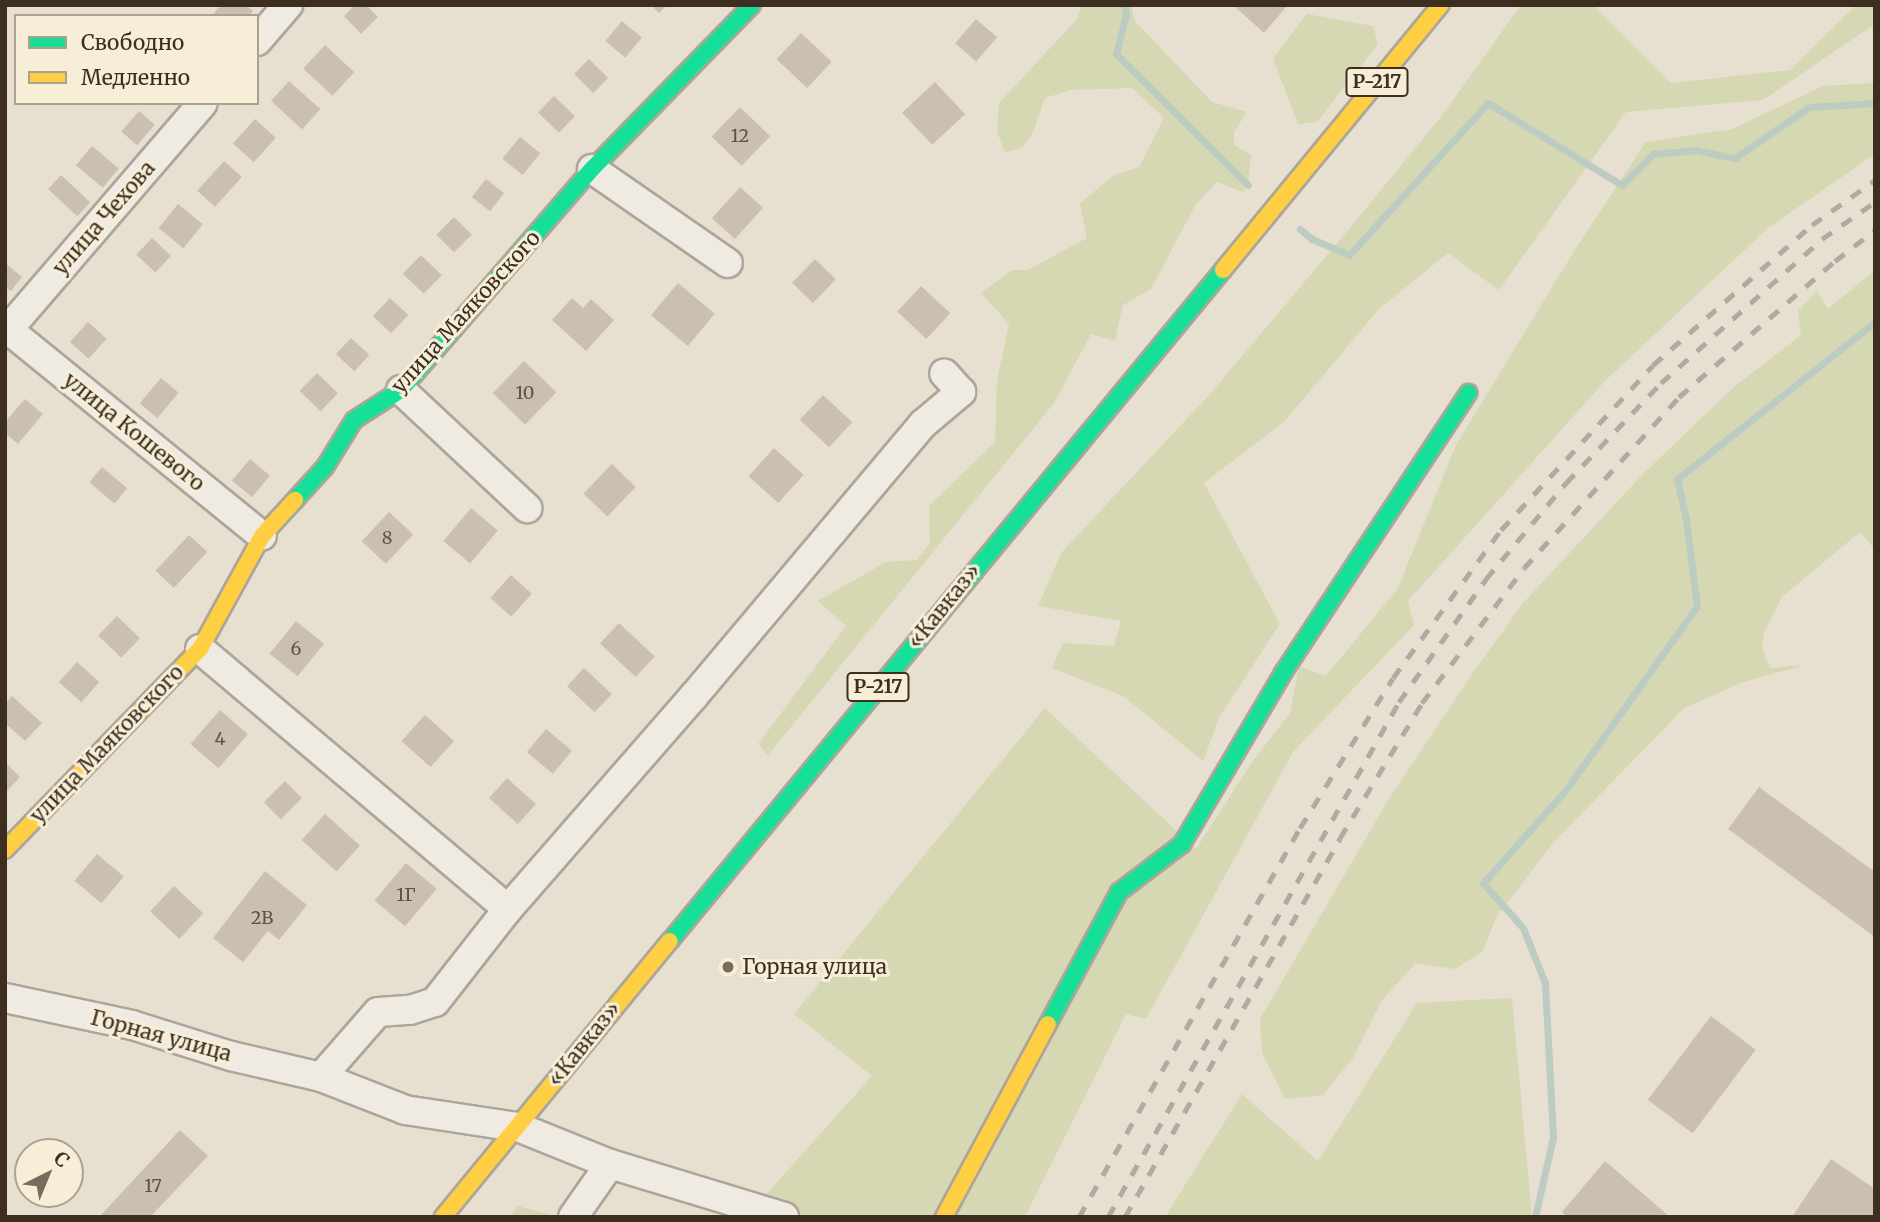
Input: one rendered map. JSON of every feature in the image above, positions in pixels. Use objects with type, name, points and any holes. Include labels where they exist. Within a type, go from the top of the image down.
[{"type":"main road","name":"улица Маяковского","points":[[5,850],[200,649],[262,536],[325,467],[354,420],[401,390],[592,169],[752,5]]},
{"type":"main road","name":"«Кавказ»","points":[[443,1217],[1440,5]]},
{"type":"main road","points":[[944,1217],[1119,892],[1182,844],[1283,673],[1468,393]]},
{"type":"street","points":[[259,39],[288,5]]},
{"type":"street","name":"улица Чехова","points":[[6,330],[201,105]]},
{"type":"street","points":[[592,169],[728,263]]},
{"type":"street","name":"улица Кошевого","points":[[6,330],[262,536]]},
{"type":"street","points":[[321,1077],[378,1012],[410,1010],[435,1002],[508,909],[684,707],[923,424],[961,392],[944,373]]},
{"type":"street","points":[[401,390],[527,508]]},
{"type":"street","points":[[200,649],[508,909]]},
{"type":"street","name":"Горная улица","points":[[5,999],[132,1025],[231,1056],[321,1077],[405,1111],[518,1127],[610,1164],[784,1217]]},
{"type":"street","points":[[573,1217],[610,1164]]},
{"type":"green space","points":[[1082,5],[1132,5],[1134,20],[1212,102],[1247,112],[1234,132],[1234,145],[1251,155],[1248,185],[1243,192],[1217,182],[1196,204],[1151,289],[1123,305],[1115,341],[1091,334],[1054,403],[768,755],[758,744],[846,626],[818,601],[886,562],[917,560],[930,543],[929,506],[995,442],[997,380],[1009,324],[981,293],[1012,270],[1028,270],[1087,238],[1080,203],[1114,175],[1139,167],[1164,118],[1132,88],[1071,90],[1045,98],[1033,132],[1022,148],[1005,152],[997,132],[999,103],[1077,19]]},
{"type":"green space","points":[[1521,5],[1593,5],[1671,83],[1790,70],[1856,5],[1875,5],[1875,24],[1763,100],[1626,112],[1499,290],[1448,253],[1379,309],[1284,422],[1204,483],[1280,624],[1220,716],[1203,761],[1123,696],[1052,668],[1063,643],[1114,646],[1121,621],[1038,606],[1061,553],[1210,394],[1350,228],[1443,114]]},
{"type":"green space","points":[[1307,14],[1373,26],[1378,44],[1317,122],[1298,124],[1273,58]]},
{"type":"green space","points":[[1875,83],[1875,154],[1768,228],[1605,381],[1408,601],[1414,625],[1293,752],[1146,1019],[1126,1014],[1025,1217],[746,1217],[872,1076],[794,1014],[1045,708],[1196,849],[1252,762],[1290,713],[1299,666],[1326,676],[1398,588],[1456,445],[1576,248],[1646,142],[1732,129],[1823,86]]},
{"type":"green space","points":[[1875,270],[1875,550],[1860,532],[1782,597],[1764,632],[1762,648],[1770,668],[1805,665],[1743,682],[1684,708],[1553,843],[1497,916],[1482,952],[1455,969],[1416,963],[1382,1000],[1353,1058],[1323,1095],[1285,1099],[1262,1053],[1260,1019],[1387,802],[1468,680],[1523,603],[1643,474],[1735,386],[1801,335],[1798,311],[1817,291],[1828,309]]},
{"type":"green space","points":[[1512,998],[1532,1217],[1165,1217],[1242,1094],[1318,1161],[1417,1003]]},
{"type":"green space","points":[[518,1206],[558,1217],[509,1217]]},
{"type":"building","points":[[221,5],[246,5],[253,11],[251,14],[214,13]]},
{"type":"building","points":[[355,5],[366,5],[378,17],[361,34],[344,16]]},
{"type":"building","points":[[651,5],[667,5],[659,13]]},
{"type":"building","points":[[1233,5],[1284,5],[1286,7],[1264,33]]},
{"type":"building","points":[[976,19],[997,37],[976,62],[955,43]]},
{"type":"building","points":[[622,21],[642,38],[625,58],[605,41]]},
{"type":"building","points":[[801,33],[832,62],[807,88],[776,59]]},
{"type":"building","points":[[325,45],[354,72],[332,96],[303,68]]},
{"type":"building","points":[[589,59],[608,78],[593,93],[574,74]]},
{"type":"building","points":[[289,81],[320,109],[302,129],[271,101]]},
{"type":"building","points":[[935,82],[965,114],[932,145],[902,113]]},
{"type":"building","points":[[554,96],[575,116],[559,133],[538,113]]},
{"type":"building","points":[[740,107],[770,136],[742,166],[712,136]]},
{"type":"building","points":[[139,111],[155,125],[137,145],[121,131]]},
{"type":"building","points":[[255,119],[276,138],[254,162],[233,144]]},
{"type":"building","points":[[520,137],[540,153],[523,175],[502,159]]},
{"type":"building","points":[[92,146],[119,168],[103,188],[76,165]]},
{"type":"building","points":[[224,161],[242,177],[215,207],[197,191]]},
{"type":"building","points":[[61,175],[90,202],[77,216],[48,189]]},
{"type":"building","points":[[486,179],[504,193],[490,211],[472,197]]},
{"type":"building","points":[[740,187],[763,208],[735,239],[712,218]]},
{"type":"building","points":[[178,204],[203,224],[183,248],[158,228]]},
{"type":"building","points":[[454,217],[472,235],[454,252],[436,235]]},
{"type":"building","points":[[152,238],[171,256],[155,273],[136,255]]},
{"type":"building","points":[[421,255],[442,275],[424,294],[403,274]]},
{"type":"building","points":[[815,259],[836,279],[813,303],[792,283]]},
{"type":"building","points":[[5,263],[22,277],[11,291],[5,287]]},
{"type":"building","points":[[678,283],[715,314],[688,346],[651,315]]},
{"type":"building","points":[[921,286],[950,313],[926,339],[897,312]]},
{"type":"building","points":[[390,298],[408,315],[391,333],[373,316]]},
{"type":"building","points":[[572,298],[583,308],[591,299],[614,320],[586,351],[552,320]]},
{"type":"building","points":[[88,322],[107,339],[89,359],[70,342]]},
{"type":"building","points":[[351,338],[369,355],[354,371],[336,354]]},
{"type":"building","points":[[524,361],[556,392],[525,425],[493,393]]},
{"type":"building","points":[[317,373],[338,393],[320,411],[300,391]]},
{"type":"building","points":[[161,378],[179,393],[157,418],[140,403]]},
{"type":"building","points":[[823,395],[852,422],[829,447],[800,420]]},
{"type":"building","points":[[25,399],[43,414],[18,444],[5,433],[5,422]]},
{"type":"building","points":[[774,448],[804,475],[778,503],[749,476]]},
{"type":"building","points":[[250,459],[270,476],[252,497],[232,480]]},
{"type":"building","points":[[612,464],[636,487],[607,516],[584,493]]},
{"type":"building","points":[[102,467],[127,488],[114,504],[89,482]]},
{"type":"building","points":[[471,508],[498,530],[470,563],[443,541]]},
{"type":"building","points":[[389,512],[413,535],[386,564],[362,541]]},
{"type":"building","points":[[189,535],[207,552],[174,588],[156,571]]},
{"type":"building","points":[[511,575],[532,594],[511,617],[490,598]]},
{"type":"building","points":[[117,616],[140,638],[121,658],[98,635]]},
{"type":"building","points":[[296,621],[324,644],[298,676],[270,654]]},
{"type":"building","points":[[619,623],[655,656],[636,677],[600,643]]},
{"type":"building","points":[[77,662],[99,682],[81,702],[59,682]]},
{"type":"building","points":[[584,668],[612,694],[595,712],[567,686]]},
{"type":"building","points":[[12,696],[42,723],[25,741],[5,723],[5,704]]},
{"type":"building","points":[[220,710],[248,734],[218,768],[190,744]]},
{"type":"building","points":[[425,715],[454,741],[431,767],[402,741]]},
{"type":"building","points":[[546,729],[572,751],[553,774],[527,752]]},
{"type":"building","points":[[5,762],[20,777],[5,793]]},
{"type":"building","points":[[507,778],[536,804],[518,824],[489,798]]},
{"type":"building","points":[[285,781],[302,798],[281,819],[264,802]]},
{"type":"building","points":[[1759,787],[1875,872],[1875,937],[1728,829]]},
{"type":"building","points":[[325,814],[360,845],[337,871],[302,840]]},
{"type":"building","points":[[97,854],[124,876],[101,903],[75,881]]},
{"type":"building","points":[[406,863],[437,889],[405,926],[375,901]]},
{"type":"building","points":[[265,871],[307,905],[279,940],[268,931],[243,962],[213,938]]},
{"type":"building","points":[[174,886],[203,913],[179,939],[150,912]]},
{"type":"building","points":[[1711,1016],[1756,1050],[1693,1134],[1648,1100]]},
{"type":"building","points":[[180,1130],[208,1156],[150,1217],[99,1217]]},
{"type":"building","points":[[1831,1159],[1875,1189],[1875,1217],[1792,1217]]},
{"type":"building","points":[[1605,1161],[1670,1217],[1567,1217],[1562,1212]]},
{"type":"waterway","points":[[1124,5],[1126,14],[1116,54],[1248,185]]},
{"type":"waterway","points":[[1300,229],[1312,239],[1349,255],[1488,103],[1622,185],[1653,154],[1696,150],[1735,158],[1809,107],[1875,103]]},
{"type":"waterway","points":[[1535,1217],[1553,1137],[1545,983],[1523,928],[1483,883],[1565,791],[1697,606],[1686,520],[1677,479],[1875,322]]},
{"type":"railway","points":[[1079,1217],[1300,828],[1393,678],[1501,530],[1653,365],[1812,225],[1875,180]]},
{"type":"railway","points":[[1108,1217],[1399,702],[1486,579],[1566,483],[1661,383],[1822,239],[1875,202]]},
{"type":"railway","points":[[1125,1217],[1340,838],[1422,703],[1524,568],[1679,397],[1835,261],[1875,230]]},
{"type":"traffic: fast","points":[[295,500],[325,467],[354,420],[401,390],[592,169],[752,5]]},
{"type":"traffic: fast","points":[[670,941],[1223,270]]},
{"type":"traffic: fast","points":[[1048,1024],[1119,892],[1182,844],[1283,673],[1468,393]]},
{"type":"traffic: slow","points":[[1223,270],[1441,5]]},
{"type":"traffic: slow","points":[[5,850],[200,649],[262,536],[295,500]]},
{"type":"traffic: slow","points":[[443,1217],[670,941]]},
{"type":"traffic: slow","points":[[944,1217],[1048,1024]]},
{"type":"place","name":"Горная улица","points":[[728,967]]}]
